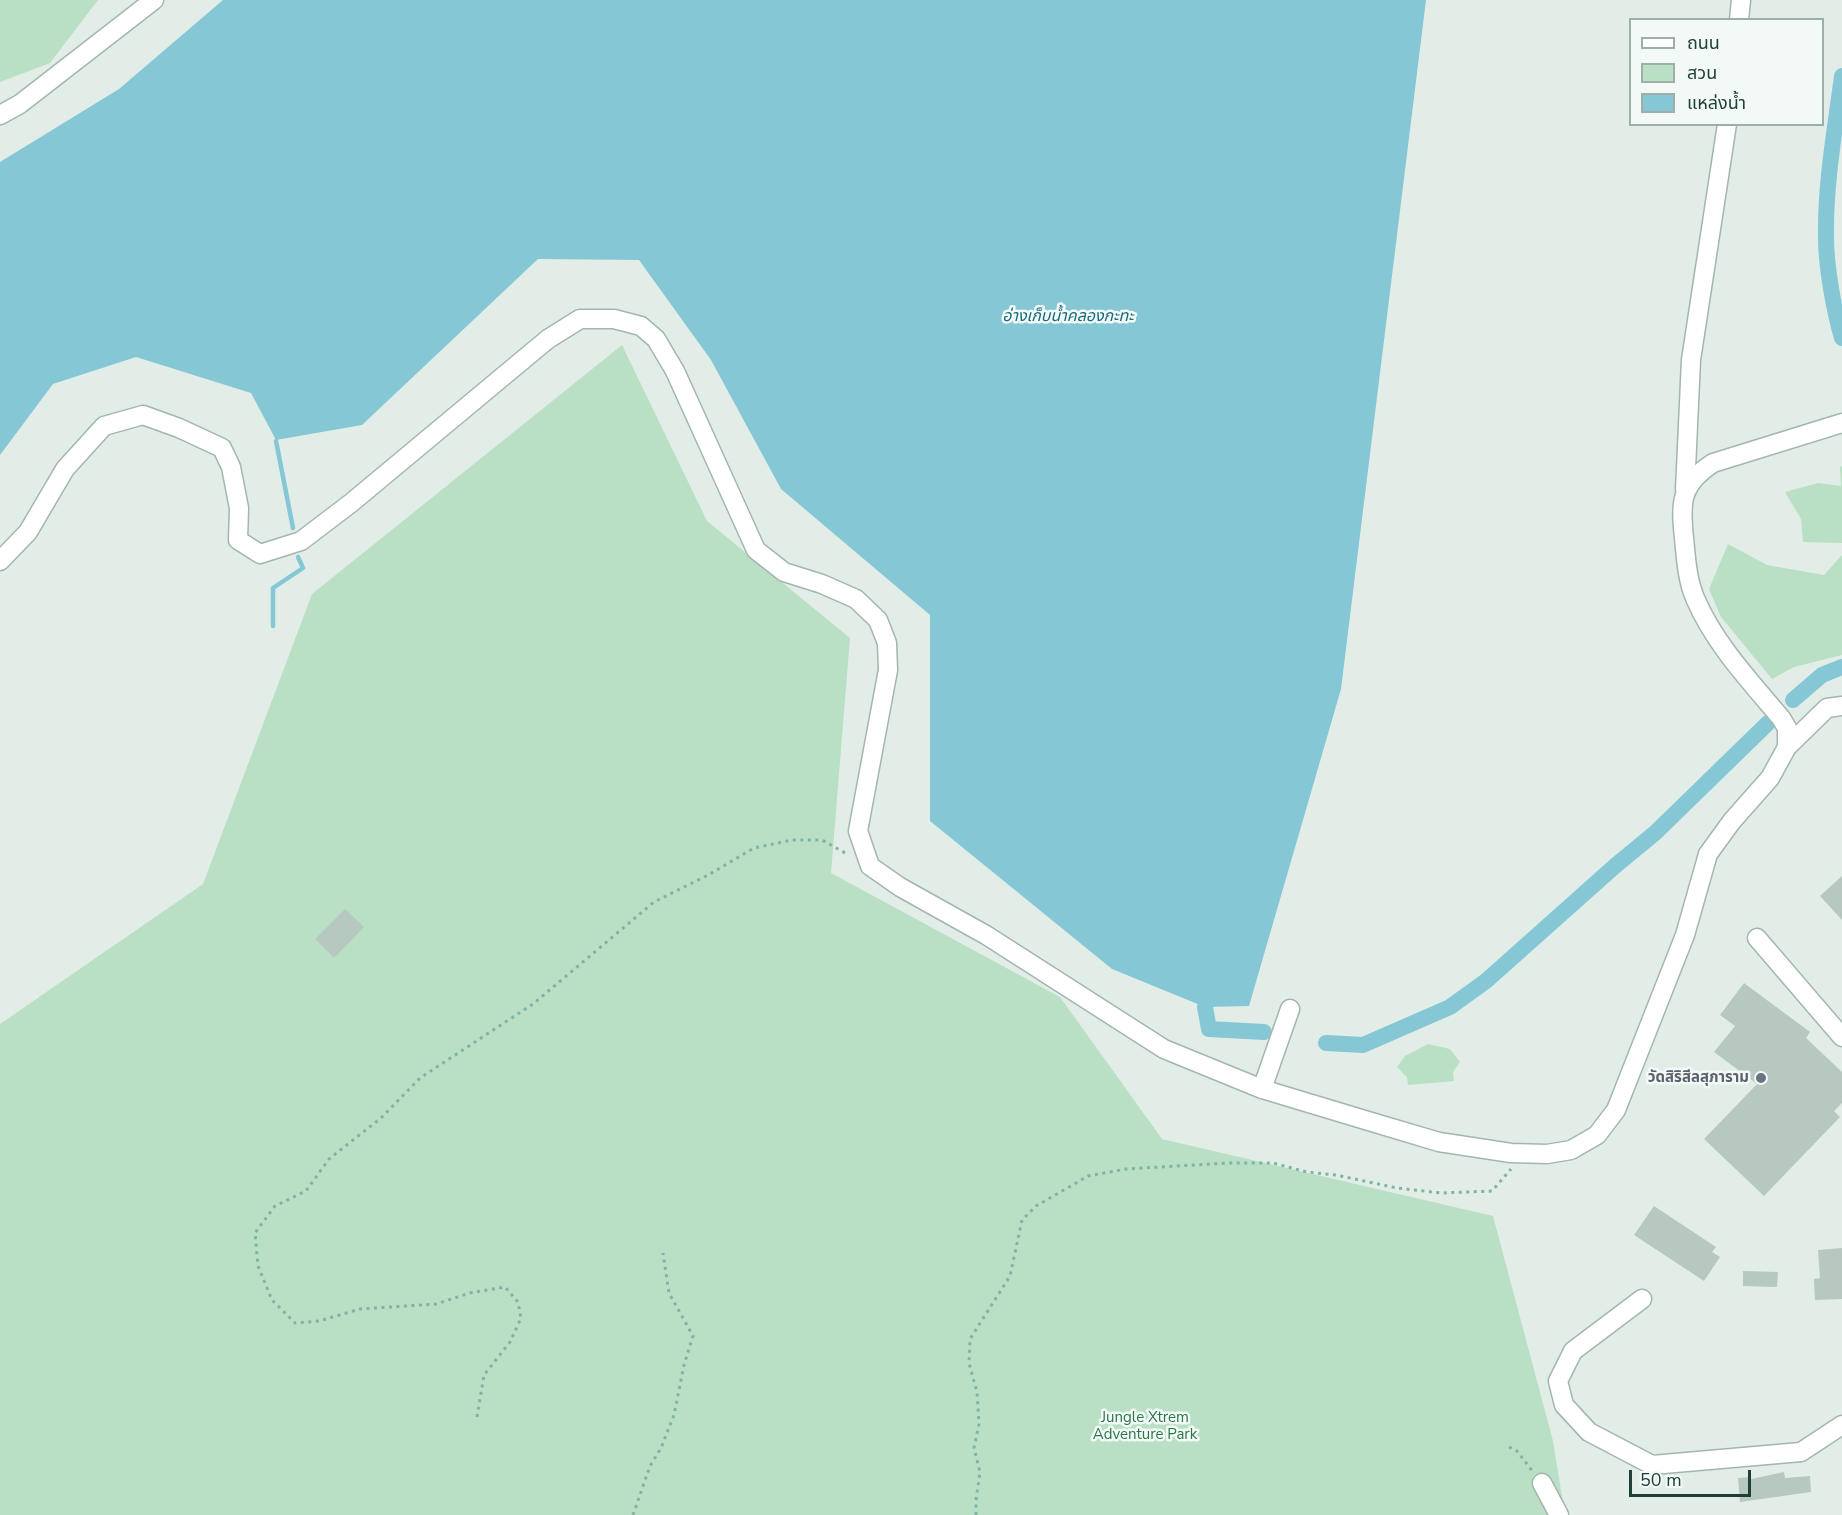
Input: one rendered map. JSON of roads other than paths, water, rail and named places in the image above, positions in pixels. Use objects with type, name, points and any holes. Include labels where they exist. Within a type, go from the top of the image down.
[{"type":"street","points":[[0,115],[20,104],[154,0]]},
{"type":"street","points":[[1738,18],[1741,0]]},
{"type":"street","points":[[1727,126],[1690,360],[1682,522],[1688,572],[1694,597],[1724,649],[1781,718],[1787,728],[1787,747]]},
{"type":"street","points":[[0,561],[28,532],[65,469],[104,426],[143,416],[179,428],[222,448],[231,467],[239,507],[238,540],[260,554],[301,541],[351,503],[548,339],[580,319],[614,319],[641,326],[656,339],[675,371],[756,550],[784,572],[822,584],[856,599],[878,620],[887,643],[888,670],[858,831],[870,866],[900,887],[986,935],[1164,1049],[1262,1089],[1439,1142],[1523,1154],[1548,1154],[1571,1150],[1597,1135],[1616,1110],[1685,935],[1708,854],[1732,820],[1770,778],[1787,747],[1827,708],[1842,706]]},
{"type":"street","points":[[1685,492],[1696,475],[1713,463],[1842,423]]},
{"type":"street","points":[[1756,938],[1842,1037]]},
{"type":"street","points":[[1262,1089],[1290,1010]]},
{"type":"street","points":[[1642,1299],[1573,1351],[1558,1382],[1564,1405],[1589,1432],[1652,1466],[1801,1452],[1842,1425]]},
{"type":"street","points":[[1542,1483],[1559,1515]]},
{"type":"water","name":"อ่างเก็บน้ำคลองกะทะ","points":[[223,0],[1426,0],[1341,689],[1249,1006],[1205,1007],[1112,969],[930,821],[930,615],[781,489],[711,360],[639,260],[538,259],[362,425],[276,440],[251,393],[136,357],[53,384],[0,455],[0,162],[119,89]]},
{"type":"waterway","points":[[1842,76],[1826,218],[1827,262],[1842,338]]},
{"type":"waterway","points":[[276,441],[293,528]]},
{"type":"waterway","points":[[273,626],[273,588],[303,568],[298,557]]},
{"type":"waterway","points":[[1793,700],[1822,675],[1842,667]]},
{"type":"waterway","points":[[1326,1043],[1363,1045],[1450,1007],[1486,981],[1655,833],[1768,723]]},
{"type":"waterway","points":[[1205,1007],[1209,1029],[1264,1032]]},
{"type":"place","name":"วัดสิริสีลสุภาราม","points":[[1761,1078]]},
{"type":"park label","name":"Jungle Xtrem Adventure Park","points":[[1145,1426]]}]
